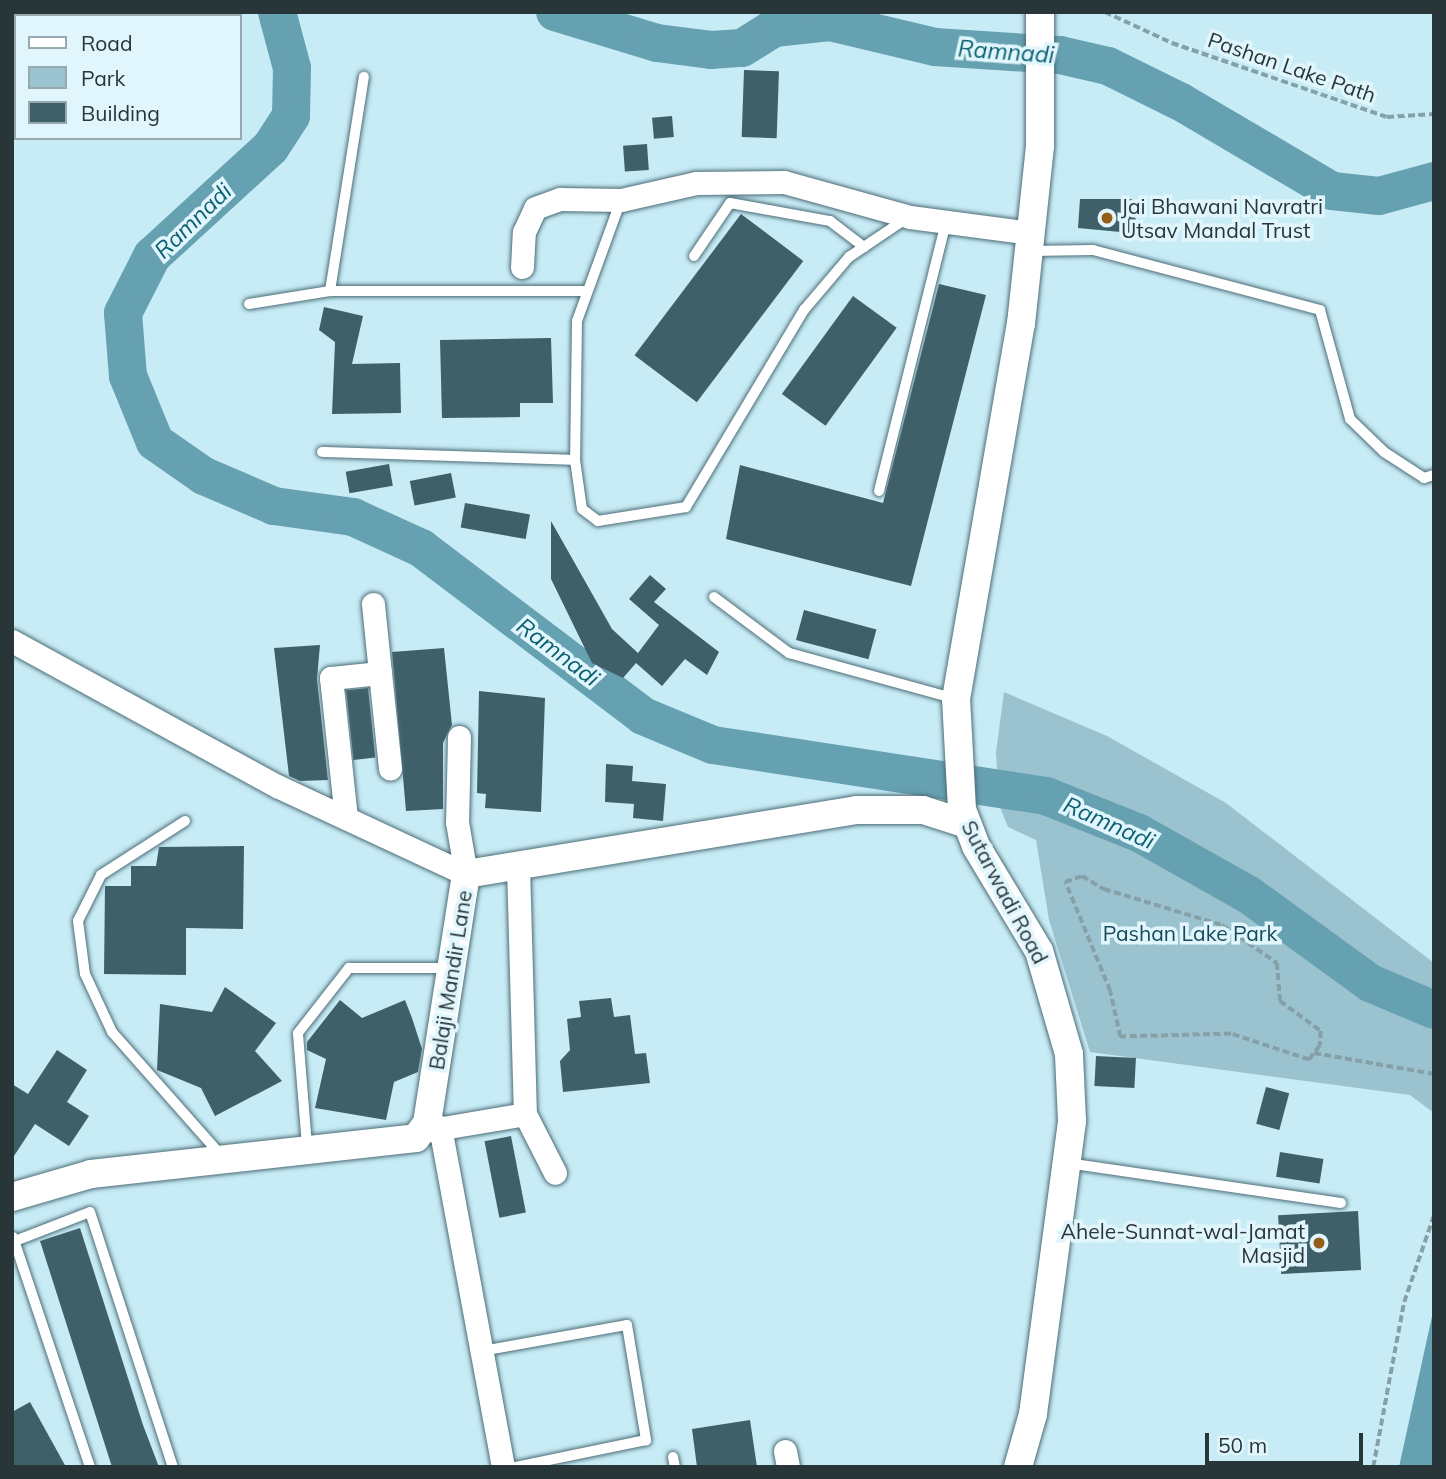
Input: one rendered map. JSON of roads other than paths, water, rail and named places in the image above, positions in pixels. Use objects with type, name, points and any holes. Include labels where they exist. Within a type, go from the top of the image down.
[{"type":"street","name":"Sutarwadi Road","points":[[1018,1467],[1032,1414],[1072,1121],[1069,1055],[1058,1004],[1040,951],[964,817],[956,758],[956,699],[1030,242],[1040,146],[1040,12]]},
{"type":"street","points":[[522,267],[524,232],[535,208],[560,199],[621,200],[696,183],[784,182],[910,217],[946,222],[1030,242]]},
{"type":"street","points":[[373,604],[390,768]]},
{"type":"street","points":[[12,640],[346,818],[466,874]]},
{"type":"street","points":[[346,818],[331,678],[380,673]]},
{"type":"street","points":[[459,737],[457,822],[466,874]]},
{"type":"street","name":"Balaji Mandir Lane","points":[[431,1130],[466,874],[857,810],[923,810],[964,817]]},
{"type":"street","points":[[518,866],[525,1114],[555,1173]]},
{"type":"street","points":[[12,1197],[91,1174],[307,1146],[399,1143],[431,1130],[525,1114]]},
{"type":"street","points":[[431,1130],[482,1352],[503,1467]]},
{"type":"lane","points":[[330,290],[364,77]]},
{"type":"lane","points":[[621,200],[577,321],[575,460],[582,509],[598,521],[685,508],[804,310],[864,247],[910,217]]},
{"type":"lane","points":[[694,256],[730,203],[830,221],[864,247]]},
{"type":"lane","points":[[879,491],[946,222]]},
{"type":"lane","points":[[1030,242],[1093,250],[1320,310],[1350,419],[1384,453],[1424,478],[1434,475]]},
{"type":"lane","points":[[249,304],[330,290],[587,291]]},
{"type":"lane","points":[[322,453],[575,460]]},
{"type":"lane","points":[[714,597],[789,653],[956,699]]},
{"type":"lane","points":[[186,821],[101,874],[78,921],[85,974],[112,1032],[223,1157]]},
{"type":"lane","points":[[307,1146],[298,1033],[349,968],[452,968]]},
{"type":"lane","points":[[1066,1163],[1341,1203]]},
{"type":"lane","points":[[90,1467],[14,1238],[90,1212],[173,1467]]},
{"type":"lane","points":[[482,1352],[627,1325],[646,1440],[516,1467]]},
{"type":"waterway","name":"Ramnadi","points":[[277,12],[292,68],[291,116],[270,148],[152,256],[123,313],[128,376],[155,442],[204,476],[274,506],[353,517],[421,548],[643,716],[713,745],[1046,796],[1139,833],[1249,895],[1370,983],[1434,1010]]},
{"type":"waterway","name":"Ramnadi","points":[[555,12],[657,43],[711,50],[742,48],[774,28],[830,22],[935,47],[1060,55],[1108,66],[1181,102],[1332,191],[1379,196],[1434,181]]},
{"type":"place","name":"Jai Bhawani Navratri Utsav Mandal Trust","points":[[1107,218]]},
{"type":"place","name":"Ahele-Sunnat-wal-Jamat Masjid","points":[[1319,1243]]},
{"type":"park label","name":"Pashan Lake Park","points":[[1190,933]]}]
